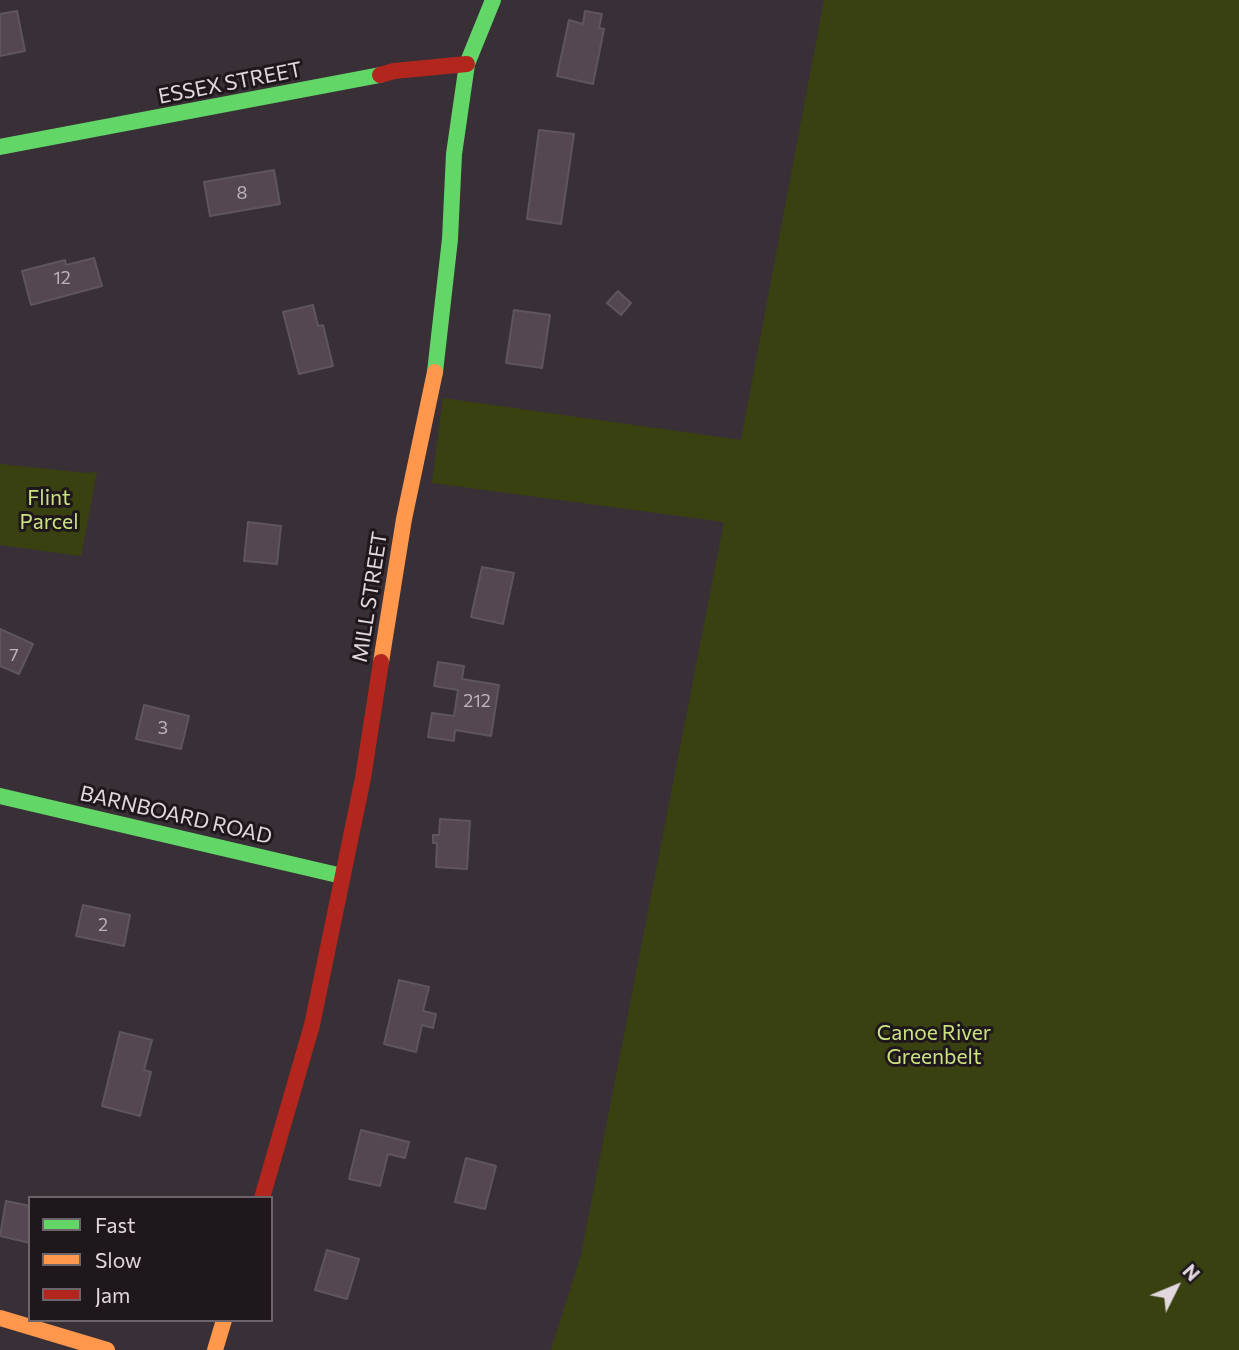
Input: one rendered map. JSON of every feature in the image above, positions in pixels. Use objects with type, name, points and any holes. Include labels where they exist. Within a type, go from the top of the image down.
[{"type":"street","name":"MILL STREET","points":[[263,1196],[312,1025],[363,778],[404,519],[434,377],[450,239],[454,154],[467,64],[493,0]]},
{"type":"street","name":"ESSEX STREET","points":[[0,147],[350,82],[394,71],[467,64]]},
{"type":"street","name":"BARNBOARD ROAD","points":[[0,796],[342,876]]},
{"type":"street","points":[[0,1318],[107,1350]]},
{"type":"street","points":[[215,1350],[223,1322]]},
{"type":"green space","name":"Canoe River Greenbelt","points":[[824,0],[1239,0],[1239,1350],[551,1350],[581,1255],[724,522],[432,483],[443,398],[741,440]]},
{"type":"green space","name":"Flint Parcel","points":[[0,464],[97,472],[81,556],[0,545]]},
{"type":"building","points":[[17,11],[25,51],[0,56],[0,14]]},
{"type":"building","points":[[585,11],[602,14],[599,28],[604,29],[593,84],[557,76],[569,20],[583,24]]},
{"type":"building","points":[[539,130],[574,134],[561,224],[527,219]]},
{"type":"building","points":[[274,170],[280,204],[210,216],[204,182]]},
{"type":"building","points":[[94,258],[102,286],[31,305],[22,271],[65,260],[66,265]]},
{"type":"building","points":[[618,291],[631,303],[621,315],[607,303]]},
{"type":"building","points":[[313,305],[318,326],[323,325],[333,366],[299,374],[283,312]]},
{"type":"building","points":[[514,310],[550,315],[542,368],[506,363]]},
{"type":"building","points":[[248,522],[281,526],[277,564],[244,561]]},
{"type":"building","points":[[482,567],[514,573],[503,624],[471,617]]},
{"type":"building","points":[[0,629],[33,644],[19,674],[0,666]]},
{"type":"building","points":[[438,662],[464,666],[462,679],[499,685],[491,736],[455,730],[454,741],[428,737],[432,713],[454,716],[458,690],[434,686]]},
{"type":"building","points":[[144,705],[189,716],[181,749],[136,739]]},
{"type":"building","points":[[440,819],[470,821],[467,869],[436,867],[437,843],[433,843],[433,835],[439,835]]},
{"type":"building","points":[[83,905],[130,915],[124,946],[76,936]]},
{"type":"building","points":[[399,980],[429,987],[423,1011],[436,1014],[433,1028],[422,1025],[416,1052],[384,1044]]},
{"type":"building","points":[[120,1032],[152,1040],[144,1070],[151,1072],[140,1116],[102,1106]]},
{"type":"building","points":[[361,1130],[409,1142],[405,1158],[388,1154],[380,1186],[349,1179]]},
{"type":"building","points":[[466,1158],[496,1166],[485,1209],[455,1202]]},
{"type":"building","points":[[6,1201],[28,1206],[28,1243],[0,1236]]},
{"type":"building","points":[[327,1250],[359,1259],[347,1299],[315,1290]]},
{"type":"traffic: fast","points":[[435,372],[450,239],[454,154],[467,64],[493,0]]},
{"type":"traffic: fast","points":[[0,147],[380,75]]},
{"type":"traffic: fast","points":[[0,796],[342,876]]},
{"type":"traffic: slow","points":[[381,662],[404,519],[435,372]]},
{"type":"traffic: slow","points":[[0,1318],[107,1350]]},
{"type":"traffic: slow","points":[[215,1350],[223,1322]]},
{"type":"traffic: jam","points":[[380,75],[394,71],[467,64]]},
{"type":"traffic: jam","points":[[263,1196],[312,1025],[363,778],[381,662]]}]
